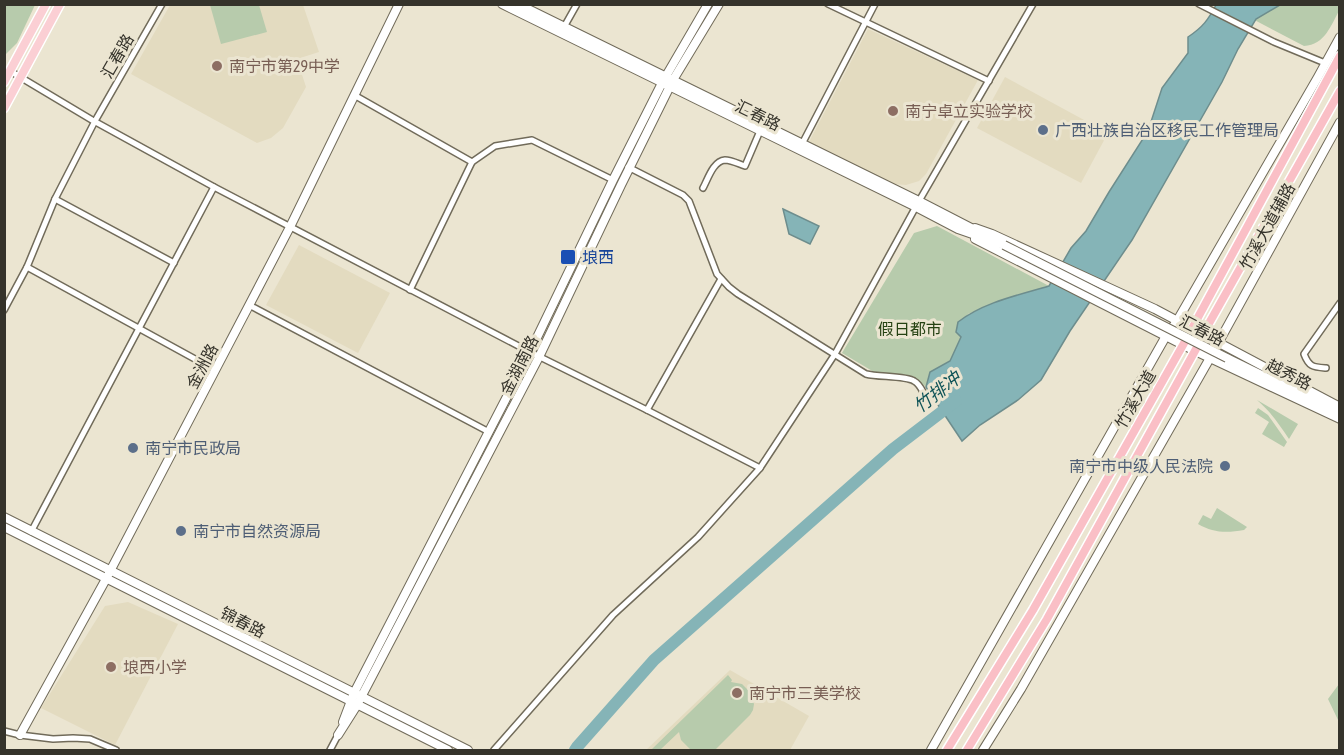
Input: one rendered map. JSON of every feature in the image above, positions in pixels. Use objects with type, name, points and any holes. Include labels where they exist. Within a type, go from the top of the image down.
[{"type":"highway","name":"竹溪大道","points":[[947,750],[1033,610],[1183,345],[1340,54]]},
{"type":"highway","name":"竹溪大道","points":[[967,750],[1047,619],[1340,90]]},
{"type":"main road","points":[[4,82],[46,4]]},
{"type":"main road","points":[[4,108],[60,4]]},
{"type":"main road","name":"金洲路","points":[[20,735],[111,570],[290,227],[399,4]]},
{"type":"main road","name":"汇春路","points":[[502,4],[802,144],[959,226],[1004,245],[1227,358]]},
{"type":"main road","name":"汇春路","points":[[518,4],[760,131],[918,204]]},
{"type":"main road","name":"金湖南路","points":[[338,735],[353,703],[354,693],[530,352],[621,164],[708,4]]},
{"type":"main road","name":"金湖南路","points":[[353,703],[362,697],[539,357],[630,168],[667,82],[719,4]]},
{"type":"main road","points":[[931,750],[1166,336],[1177,321],[1340,37]]},
{"type":"main road","points":[[1318,77],[1340,54]]},
{"type":"main road","name":"竹溪大道辅路","points":[[983,750],[1027,679],[1210,358],[1340,122]]},
{"type":"main road","points":[[959,226],[992,234],[1119,293],[1203,334],[1340,407]]},
{"type":"main road","points":[[959,226],[1037,271],[1111,309],[1340,419]]},
{"type":"main road","name":"越秀路","points":[[1227,358],[1340,414]]},
{"type":"main road","name":"锦春路","points":[[4,517],[468,750]]},
{"type":"main road","name":"锦春路","points":[[4,527],[448,750]]},
{"type":"street","name":"汇春路","points":[[4,310],[27,267],[55,200],[95,121],[162,4]]},
{"type":"street","points":[[564,27],[577,4]]},
{"type":"street","points":[[828,4],[989,81]]},
{"type":"street","points":[[802,144],[875,4]]},
{"type":"street","points":[[494,750],[613,615],[698,537],[760,468],[835,354],[1033,4]]},
{"type":"street","points":[[1199,4],[1274,42],[1325,63]]},
{"type":"street","points":[[10,71],[214,187],[539,357],[760,468]]},
{"type":"street","points":[[354,95],[472,162]]},
{"type":"street","points":[[704,188],[713,168],[720,162],[726,160],[745,166],[760,131]]},
{"type":"street","points":[[410,290],[472,162],[495,146],[532,140],[613,180]]},
{"type":"street","points":[[621,164],[683,195],[690,201],[714,266],[721,279],[738,294],[866,374],[909,379],[915,381],[923,392]]},
{"type":"street","points":[[28,539],[214,187]]},
{"type":"street","points":[[55,200],[174,263]]},
{"type":"street","points":[[27,267],[216,369]]},
{"type":"street","points":[[647,410],[721,279]]},
{"type":"street","points":[[1326,368],[1315,367],[1308,362],[1304,354],[1340,303]]},
{"type":"street","points":[[249,305],[489,432]]},
{"type":"street","points":[[4,732],[53,739],[90,739],[116,750]]},
{"type":"street","name":"金湖南路","points":[[330,750],[338,735]]},
{"type":"shaded area","name":"南宁市第29中学","points":[[170,5],[303,5],[319,52],[297,59],[306,87],[283,128],[271,138],[257,143],[131,74]]},
{"type":"shaded area","name":"南宁卓立实验学校","points":[[868,29],[978,80],[926,174],[919,181],[906,185],[894,184],[809,142]]},
{"type":"shaded area","name":"广西壮族自治区移民工作管理局","points":[[1005,77],[1108,133],[1081,183],[977,128]]},
{"type":"shaded area","points":[[299,245],[390,293],[358,353],[266,305]]},
{"type":"shaded area","name":"埌西小学","points":[[128,602],[178,624],[115,745],[41,708],[105,606]]},
{"type":"shaded area","name":"南宁市三美学校","points":[[730,670],[809,716],[790,750],[646,750]]},
{"type":"green space","points":[[5,4],[35,5],[17,43],[5,55]]},
{"type":"green space","points":[[1339,4],[1340,9],[1322,38],[1311,45],[1304,46],[1226,5]]},
{"type":"green space","points":[[210,5],[259,5],[267,32],[221,44]]},
{"type":"green space","name":"假日都市","points":[[937,226],[1049,286],[968,314],[950,361],[930,372],[926,387],[913,376],[874,372],[842,353],[914,233]]},
{"type":"green space","points":[[1257,400],[1298,424],[1289,439],[1274,418]]},
{"type":"green space","points":[[1258,408],[1268,415],[1287,442],[1284,447],[1262,434],[1269,422],[1255,413]]},
{"type":"green space","points":[[1217,508],[1247,527],[1244,530],[1220,532],[1198,524],[1203,515],[1211,519]]},
{"type":"green space","points":[[728,675],[731,682],[742,684],[749,691],[754,704],[750,715],[716,749],[691,750],[681,740],[679,732],[660,750],[651,750]]},
{"type":"green space","points":[[1339,684],[1339,722],[1328,699]]},
{"type":"water","points":[[1216,5],[1280,5],[1256,19],[1132,240],[1070,331],[1041,380],[962,441],[926,387],[930,372],[950,361],[961,337],[956,332],[958,322],[990,304],[1049,286],[1071,248],[1086,231],[1148,131],[1162,88],[1188,53],[1188,37],[1205,23]]},
{"type":"water","points":[[783,209],[819,226],[810,244],[789,234]]},
{"type":"waterway","name":"竹排冲","points":[[575,750],[654,660],[893,449],[956,401]]},
{"type":"place","name":"南宁市第29中学","points":[[217,66]]},
{"type":"place","name":"南宁卓立实验学校","points":[[893,111]]},
{"type":"place","name":"广西壮族自治区移民工作管理局","points":[[1043,130]]},
{"type":"place","name":"埌西","points":[[568,257]]},
{"type":"place","name":"南宁市民政局","points":[[133,448]]},
{"type":"place","name":"南宁市中级人民法院","points":[[1225,466]]},
{"type":"place","name":"南宁市自然资源局","points":[[181,531]]},
{"type":"place","name":"埌西小学","points":[[111,667]]},
{"type":"place","name":"南宁市三美学校","points":[[737,693]]}]
